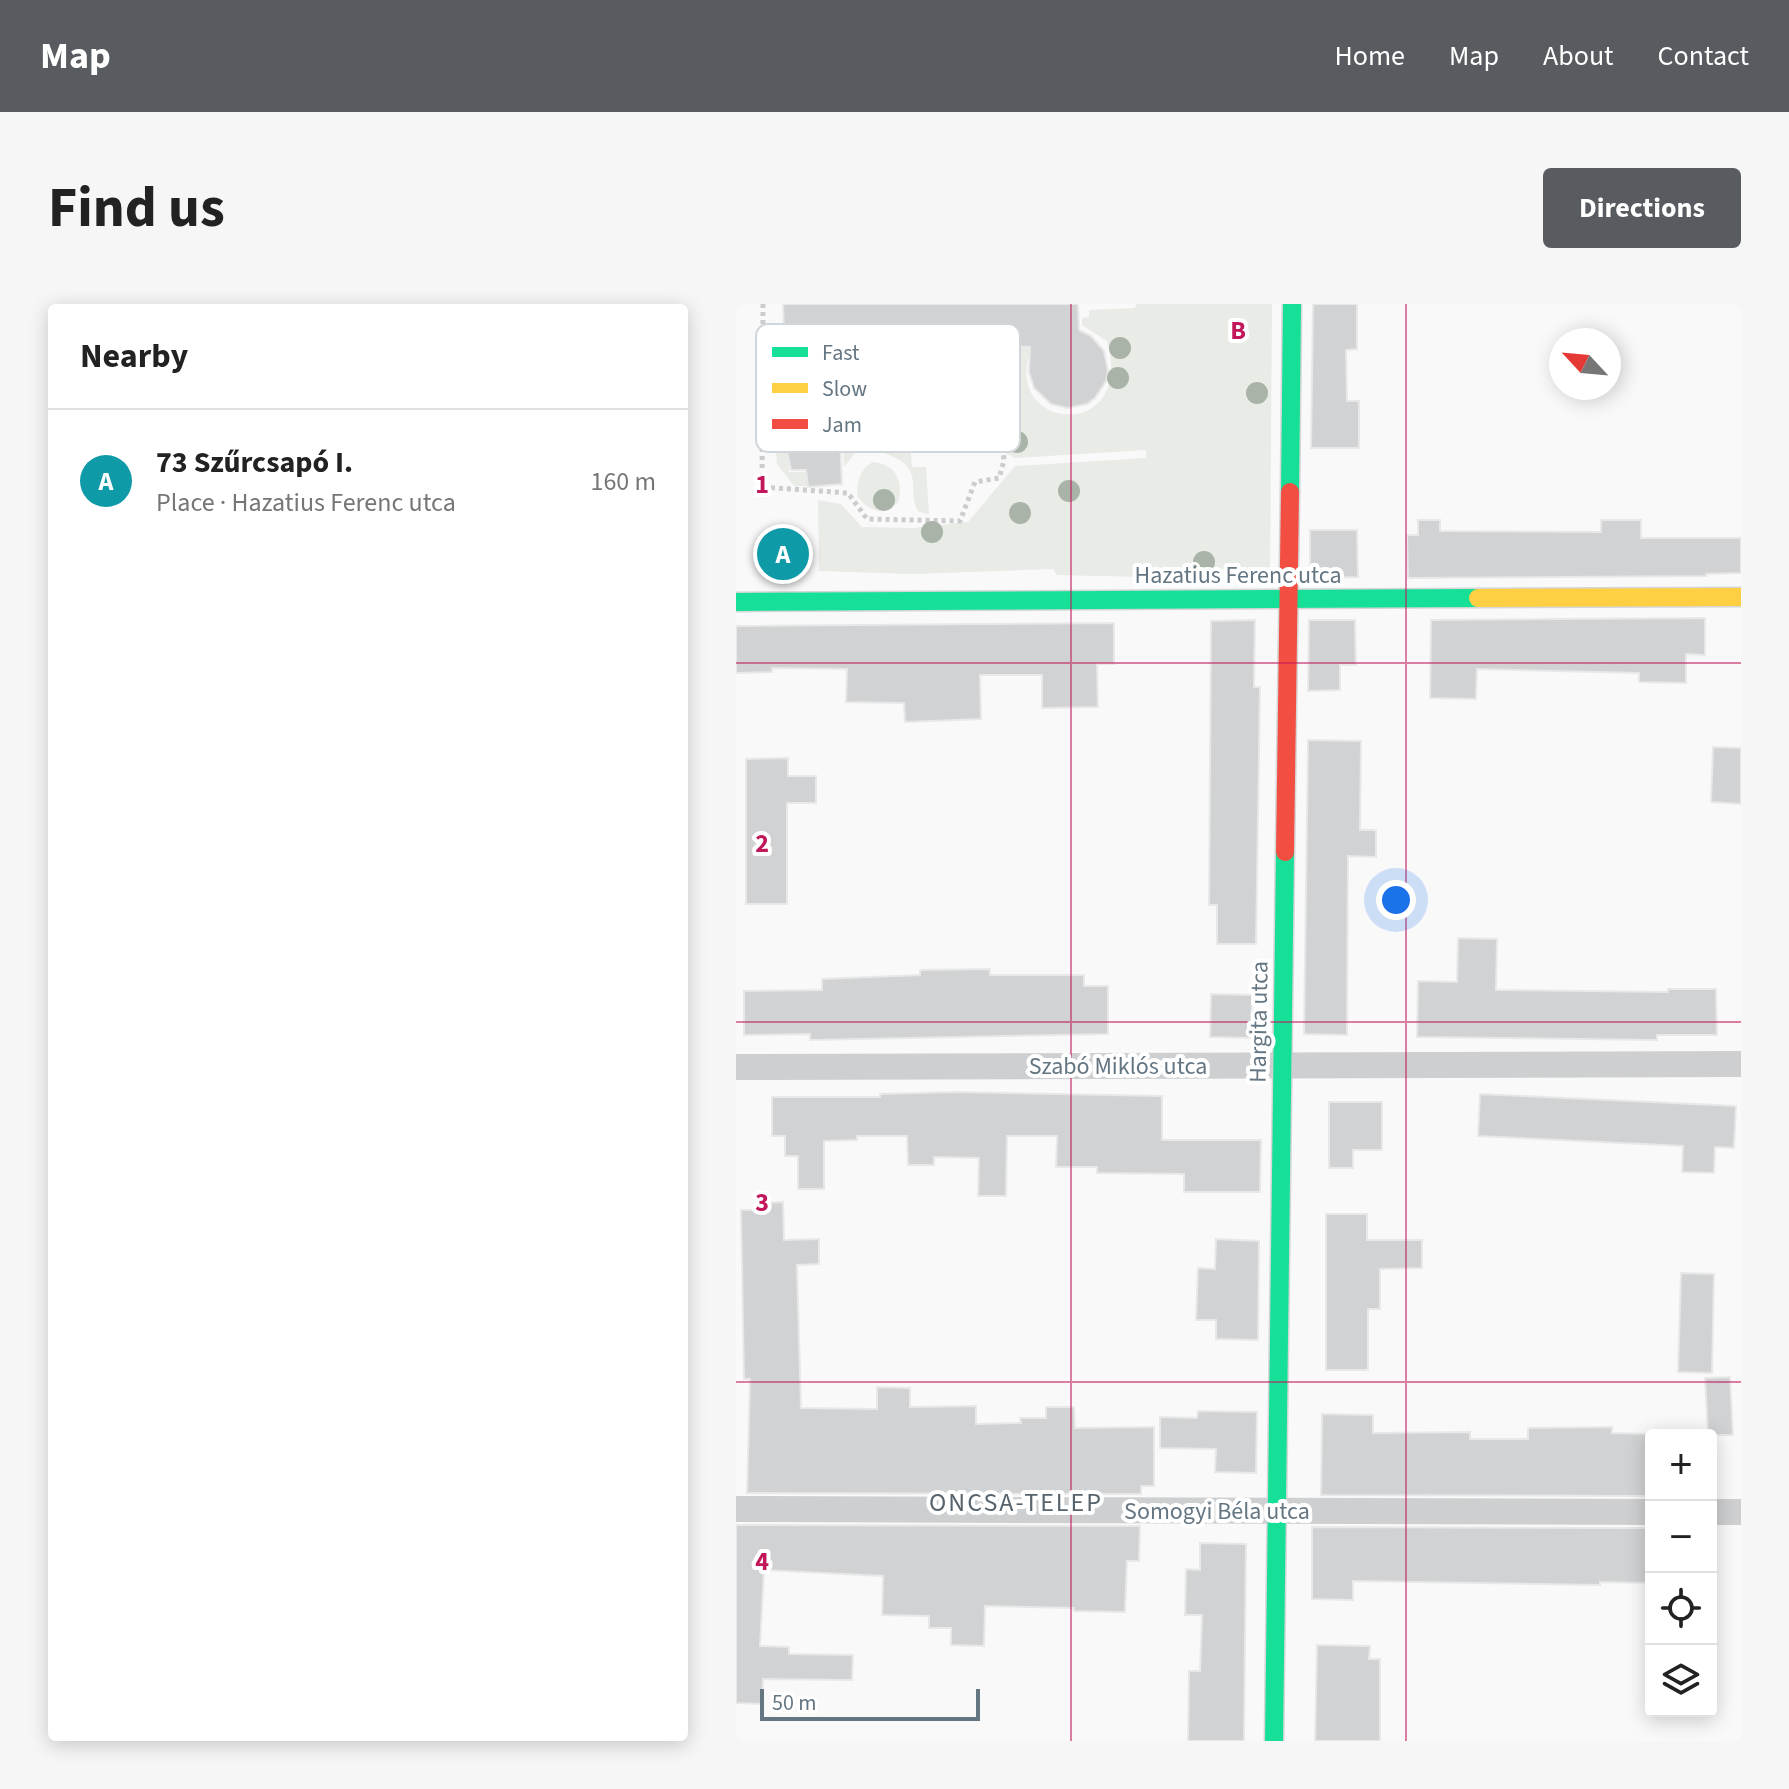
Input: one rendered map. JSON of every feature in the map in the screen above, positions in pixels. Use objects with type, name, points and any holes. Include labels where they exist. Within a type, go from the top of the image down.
[{"type":"street","name":"Hargita utca","points":[[1274,1741],[1292,304]]},
{"type":"street","name":"Hazatius Ferenc utca","points":[[736,602],[1741,597]]},
{"type":"street","name":"Szabó Miklós utca","points":[[736,1067],[1741,1064]]},
{"type":"street","name":"Somogyi Béla utca","points":[[736,1509],[1645,1512]]},
{"type":"street","points":[[1717,1512],[1741,1512]]},
{"type":"path","points":[[763,304],[763,324]]},
{"type":"path","points":[[762,452],[762,487],[848,493],[867,519],[960,521],[975,482],[999,478],[1003,452]]},
{"type":"shaded area","points":[[1136,304],[1272,304],[1270,576],[1146,570],[1144,577],[1057,575],[1053,569],[913,574],[819,571],[818,500],[841,504],[862,527],[913,528],[968,522],[1015,466],[1146,458],[1146,450],[1015,458],[1003,452],[1020,452],[1020,324],[1011,324],[1011,314],[1035,340],[1026,371],[1031,393],[1046,408],[1065,414],[1086,411],[1102,398],[1111,375],[1107,341],[1082,325],[1082,318],[1089,317],[1089,310],[1135,308]]},
{"type":"shaded area","points":[[776,452],[788,453],[789,472],[807,472],[808,486],[794,486],[777,464]]},
{"type":"shaded area","points":[[843,452],[856,452],[844,467]]},
{"type":"shaded area","points":[[883,452],[911,452],[912,467],[926,467],[929,515],[918,511],[913,479],[901,461]]},
{"type":"shaded area","points":[[873,462],[893,470],[899,481],[898,502],[888,510],[872,509],[858,497],[860,477]]},
{"type":"building","points":[[783,304],[1078,304],[1079,330],[1091,336],[1104,351],[1108,371],[1106,381],[1095,398],[1087,404],[1067,408],[1051,404],[1034,388],[1029,372],[1030,347],[1020,346],[1020,324],[784,324]]},
{"type":"building","points":[[1313,304],[1357,304],[1357,349],[1346,350],[1347,401],[1359,401],[1359,448],[1311,448]]},
{"type":"building","points":[[787,452],[841,452],[842,484],[808,487],[806,470],[791,470]]},
{"type":"building","points":[[1418,520],[1440,520],[1440,531],[1601,532],[1601,520],[1641,520],[1641,538],[1741,538],[1741,573],[1706,576],[1408,578],[1407,535],[1418,535]]},
{"type":"building","points":[[1310,530],[1357,530],[1358,577],[1310,578]]},
{"type":"building","points":[[762,541],[804,541],[803,567],[762,566]]},
{"type":"building","points":[[1705,618],[1705,655],[1686,654],[1686,683],[1639,682],[1639,673],[1477,669],[1476,699],[1430,698],[1431,620]]},
{"type":"building","points":[[1255,620],[1254,687],[1260,687],[1256,944],[1217,944],[1217,905],[1209,905],[1211,621]]},
{"type":"building","points":[[1309,620],[1355,620],[1356,665],[1340,665],[1340,690],[1308,691]]},
{"type":"building","points":[[1114,623],[1114,664],[1097,664],[1098,707],[1042,708],[1042,675],[980,675],[981,719],[905,722],[904,703],[846,702],[847,669],[772,668],[772,672],[736,673],[736,626]]},
{"type":"building","points":[[1308,740],[1361,741],[1360,830],[1376,830],[1376,857],[1348,856],[1347,1035],[1304,1034]]},
{"type":"building","points":[[1713,747],[1741,748],[1741,804],[1711,802]]},
{"type":"building","points":[[788,758],[788,776],[816,776],[816,803],[787,803],[787,904],[746,904],[746,759]]},
{"type":"building","points":[[1458,938],[1497,939],[1496,990],[1668,992],[1668,989],[1716,989],[1717,1035],[1657,1035],[1657,1040],[1417,1037],[1418,981],[1457,982]]},
{"type":"building","points":[[990,969],[990,975],[1084,975],[1084,986],[1108,986],[1108,1034],[810,1040],[810,1034],[744,1035],[744,991],[822,990],[822,979],[920,975],[920,970]]},
{"type":"building","points":[[1211,994],[1252,995],[1251,1038],[1210,1037]]},
{"type":"building","points":[[956,1092],[1162,1096],[1162,1140],[1261,1140],[1260,1192],[1184,1192],[1184,1174],[1097,1173],[1097,1167],[1056,1167],[1057,1136],[1007,1136],[1006,1196],[978,1196],[979,1158],[934,1157],[934,1165],[908,1165],[907,1136],[857,1136],[857,1140],[824,1141],[824,1189],[798,1189],[798,1156],[785,1156],[785,1136],[772,1136],[772,1097],[880,1097],[880,1094]]},
{"type":"building","points":[[1480,1094],[1736,1106],[1734,1148],[1715,1147],[1714,1173],[1682,1172],[1683,1146],[1478,1136]]},
{"type":"building","points":[[1329,1102],[1382,1102],[1382,1150],[1353,1150],[1353,1168],[1329,1168]]},
{"type":"building","points":[[783,1202],[784,1240],[819,1239],[819,1264],[797,1265],[801,1408],[877,1409],[877,1387],[910,1388],[910,1407],[976,1406],[976,1424],[1021,1423],[1020,1418],[1046,1418],[1046,1407],[1074,1407],[1075,1428],[1154,1427],[1154,1486],[1141,1486],[1141,1494],[747,1493],[750,1379],[744,1379],[741,1210],[756,1210],[756,1203]]},
{"type":"building","points":[[1326,1214],[1367,1214],[1367,1240],[1422,1240],[1422,1268],[1380,1269],[1380,1309],[1368,1309],[1368,1370],[1326,1370]]},
{"type":"building","points":[[1216,1239],[1259,1241],[1258,1340],[1216,1339],[1216,1320],[1196,1320],[1198,1268],[1215,1269]]},
{"type":"building","points":[[1681,1273],[1714,1274],[1712,1373],[1678,1372]]},
{"type":"building","points":[[1730,1377],[1733,1435],[1717,1435],[1717,1429],[1708,1429],[1705,1378]]},
{"type":"building","points":[[1198,1411],[1257,1412],[1256,1473],[1215,1472],[1216,1449],[1160,1448],[1160,1417],[1197,1418]]},
{"type":"building","points":[[1322,1414],[1373,1415],[1373,1433],[1470,1432],[1470,1439],[1528,1439],[1528,1428],[1612,1427],[1612,1433],[1645,1434],[1645,1496],[1321,1495]]},
{"type":"building","points":[[736,1525],[1140,1526],[1139,1561],[1127,1561],[1125,1612],[985,1606],[984,1646],[951,1645],[951,1628],[929,1628],[929,1616],[882,1615],[883,1576],[764,1570],[760,1646],[789,1647],[789,1654],[853,1655],[852,1680],[763,1679],[762,1704],[736,1703]]},
{"type":"building","points":[[1312,1527],[1645,1528],[1645,1583],[1600,1582],[1600,1585],[1353,1581],[1353,1600],[1312,1599]]},
{"type":"building","points":[[1200,1543],[1246,1544],[1244,1741],[1188,1741],[1189,1671],[1200,1671],[1202,1615],[1185,1615],[1186,1569],[1200,1570]]},
{"type":"building","points":[[1317,1645],[1370,1646],[1369,1659],[1380,1659],[1380,1741],[1315,1741]]},
{"type":"traffic: fast","points":[[1290,492],[1292,304]]},
{"type":"traffic: fast","points":[[736,602],[1478,598]]},
{"type":"traffic: fast","points":[[1274,1741],[1285,852]]},
{"type":"traffic: slow","points":[[1478,598],[1741,597]]},
{"type":"traffic: jam","points":[[1285,852],[1290,492]]},
{"type":"place","name":"73 Szűrcsapó I.","points":[[783,554]]},
{"type":"district","name":"ONCSA-TELEP","points":[[1016,1502]]}]
